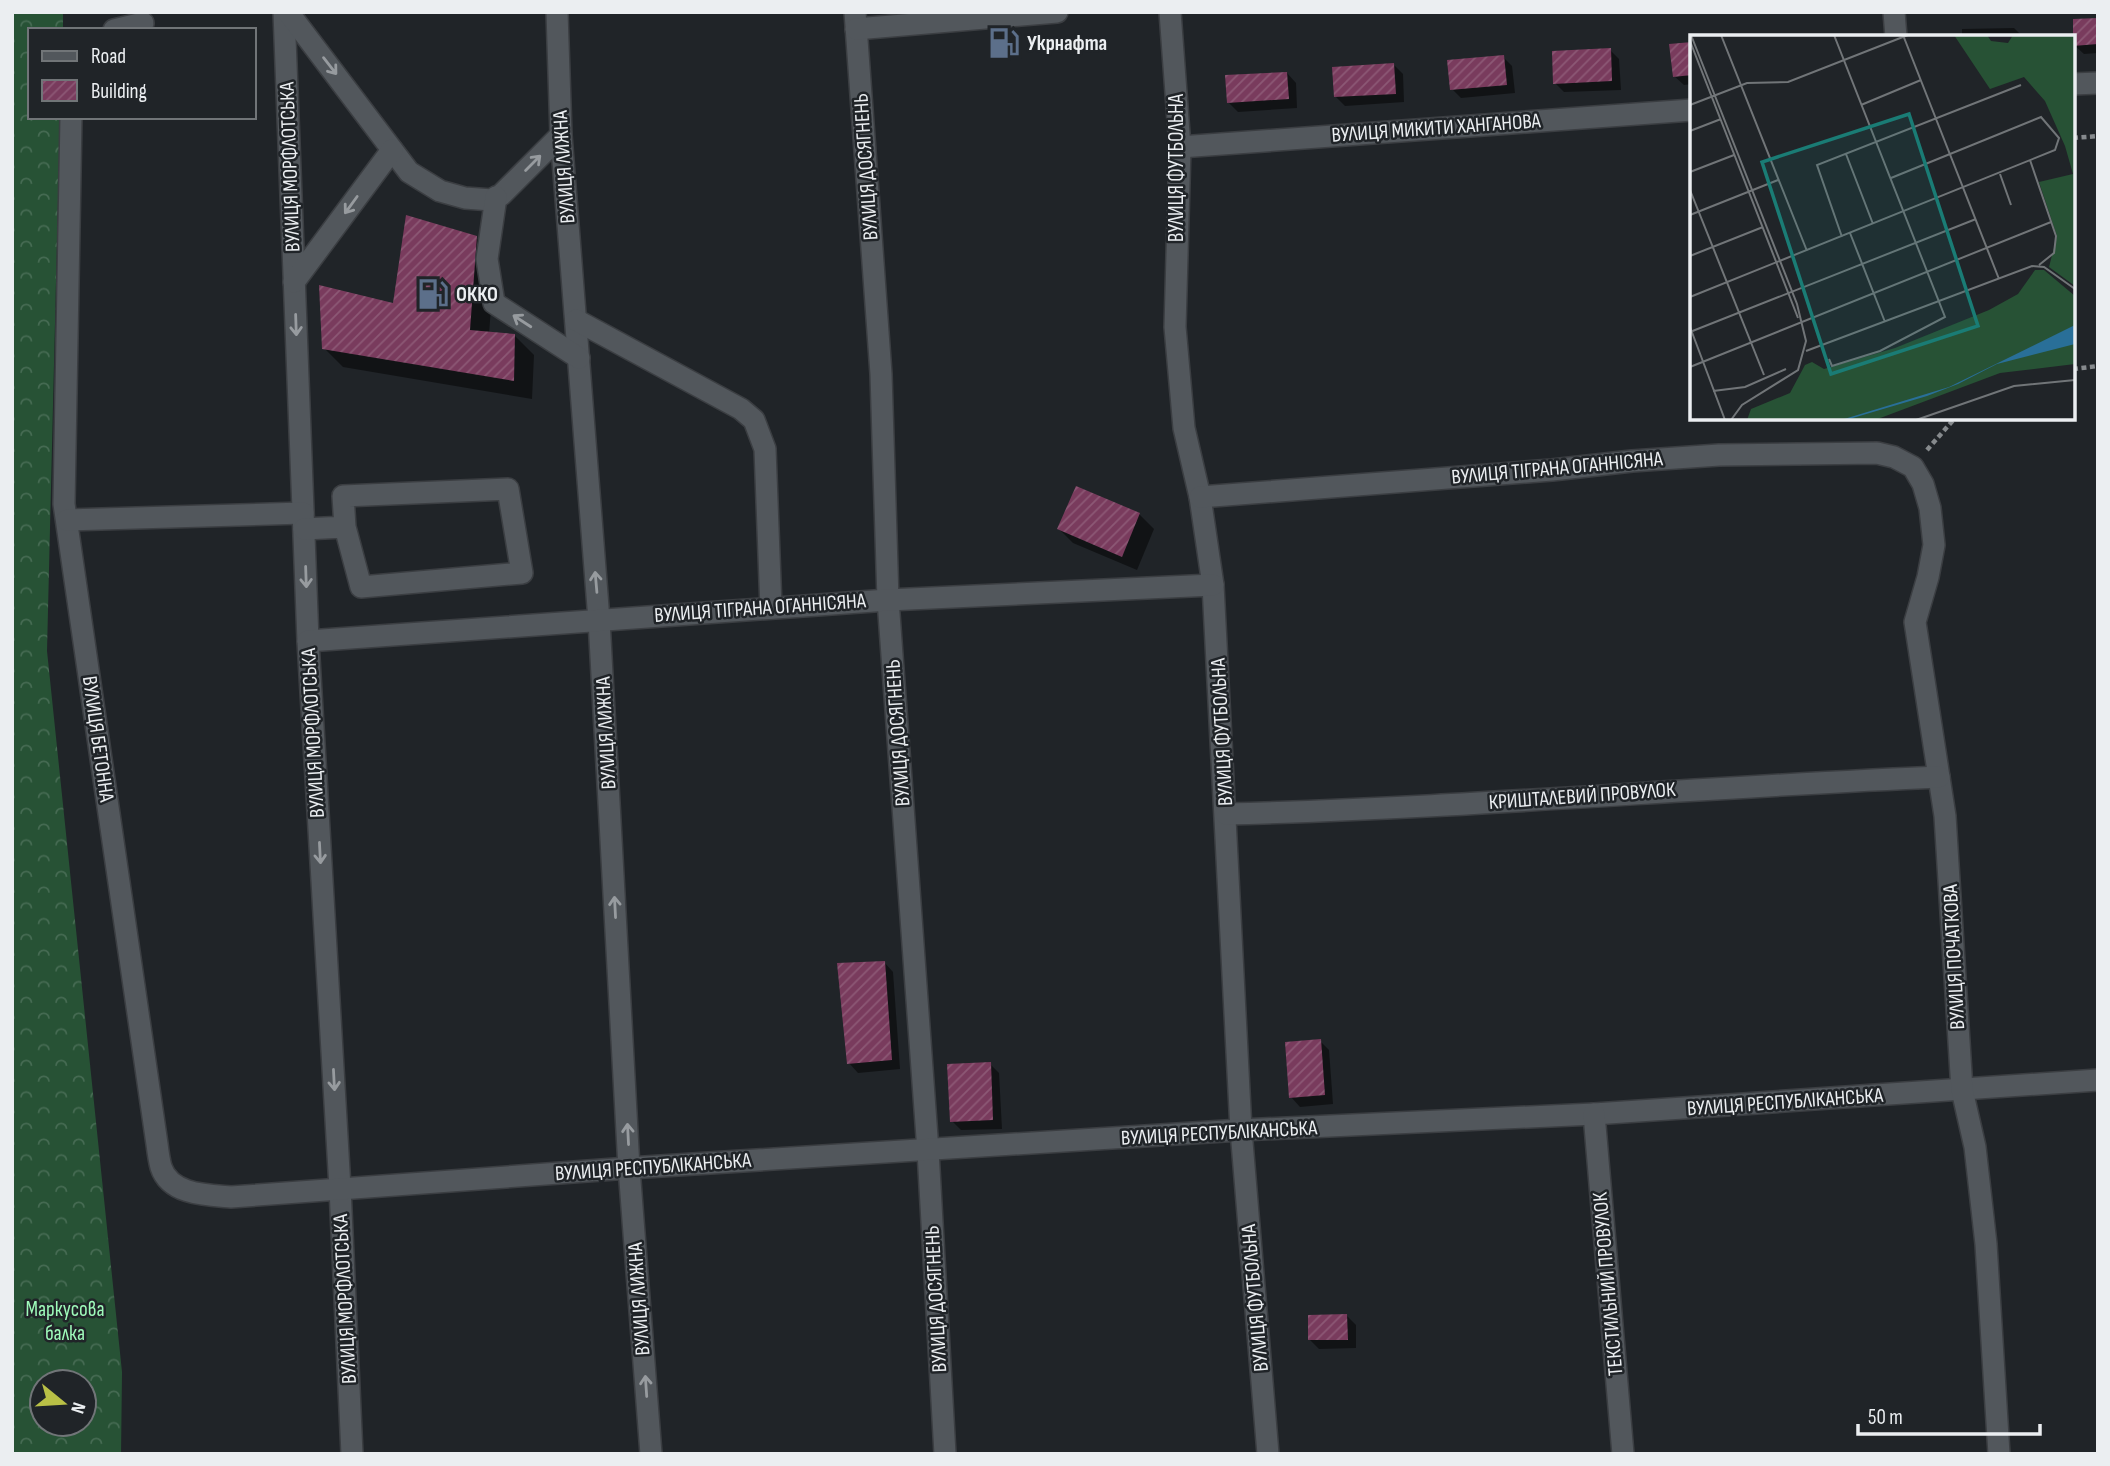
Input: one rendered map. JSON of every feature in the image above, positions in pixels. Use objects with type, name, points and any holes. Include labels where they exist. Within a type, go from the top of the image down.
[{"type":"street","points":[[286,12],[409,172],[440,191],[465,198],[492,200],[561,135]]},
{"type":"street","name":"ВУЛИЦЯ МОРФЛОТСЬКА","points":[[286,12],[308,641],[340,1188],[352,1454]]},
{"type":"street","name":"ВУЛИЦЯ ЛИЖНА","points":[[556,12],[561,135],[599,620],[629,1168],[651,1454]]},
{"type":"street","points":[[856,20],[1057,12]]},
{"type":"street","name":"ВУЛИЦЯ ФУТБОЛЬНА","points":[[1170,12],[1180,147],[1175,327],[1184,428],[1200,497],[1213,585],[1227,814],[1241,1130],[1268,1454]]},
{"type":"street","points":[[1894,12],[1896,35]]},
{"type":"street","name":"ВУЛИЦЯ ДОСЯГНЕНЬ","points":[[856,20],[881,374],[888,600],[928,1151],[945,1454]]},
{"type":"street","points":[[122,28],[143,23]]},
{"type":"street","points":[[2075,84],[2098,83]]},
{"type":"street","name":"ВУЛИЦЯ МИКИТИ ХАНГАНОВА","points":[[1180,147],[1690,110]]},
{"type":"street","name":"ВУЛИЦЯ БЕТОННА","points":[[71,119],[64,504],[162,1170],[172,1183],[184,1190],[203,1195],[231,1197],[340,1188]]},
{"type":"street","points":[[294,282],[391,150]]},
{"type":"street","points":[[496,197],[487,259],[494,303],[579,358]]},
{"type":"street","points":[[576,320],[741,409],[754,420],[765,449],[771,608]]},
{"type":"street","name":"ВУЛИЦЯ ТІГРАНА ОГАННІСЯНА","points":[[1200,497],[1719,455],[1877,453],[1894,457],[1913,467]]},
{"type":"street","name":"ВУЛИЦЯ ПОЧАТКОВА","points":[[1913,467],[1923,484],[1930,508],[1934,545],[1915,622],[1945,816],[1962,1090],[1975,1147],[1986,1244],[1999,1454]]},
{"type":"street","points":[[508,489],[522,573],[361,587],[345,527],[344,496],[508,489]]},
{"type":"street","points":[[67,520],[303,521],[345,527]]},
{"type":"street","name":"ВУЛИЦЯ ТІГРАНА ОГАННІСЯНА","points":[[308,641],[888,600],[1213,585]]},
{"type":"street","name":"КРИШТАЛЕВИЙ ПРОВУЛОК","points":[[1227,814],[1343,811],[1747,785],[1938,777]]},
{"type":"street","name":"ВУЛИЦЯ РЕСПУБЛІКАНСЬКА","points":[[340,1188],[1241,1130],[1594,1114],[2098,1080]]},
{"type":"street","name":"ТЕКСТИЛЬНИЙ ПРОВУЛОК","points":[[1594,1114],[1623,1454]]},
{"type":"path","points":[[2075,138],[2098,136]]},
{"type":"path","points":[[2075,369],[2098,366]]},
{"type":"path","points":[[1913,467],[1953,420]]},
{"type":"green space","name":"Маркусова балка","points":[[12,12],[63,12],[63,28],[28,28],[28,119],[60,119],[47,651],[122,1372],[121,1454],[12,1454]]},
{"type":"building","points":[[2098,18],[2098,44],[2075,46],[2073,19]]},
{"type":"building","points":[[1690,42],[1690,75],[1673,77],[1669,44]]},
{"type":"building","points":[[1611,48],[1612,81],[1553,84],[1552,51]]},
{"type":"building","points":[[1504,55],[1507,85],[1450,90],[1447,60]]},
{"type":"building","points":[[1394,63],[1396,94],[1334,97],[1332,67]]},
{"type":"building","points":[[1287,72],[1289,99],[1227,103],[1225,75]]},
{"type":"building","name":"ОККО","points":[[406,215],[477,236],[470,330],[515,334],[514,381],[322,349],[319,285],[393,303]]},
{"type":"building","points":[[1076,486],[1140,513],[1122,557],[1057,529]]},
{"type":"building","points":[[885,961],[892,1060],[847,1064],[837,963]]},
{"type":"building","points":[[1321,1039],[1325,1095],[1289,1098],[1285,1042]]},
{"type":"building","points":[[991,1062],[993,1120],[950,1122],[947,1064]]},
{"type":"building","points":[[1347,1314],[1348,1340],[1308,1340],[1308,1315]]},
{"type":"place","name":"Укрнафта","points":[[1004,43]]},
{"type":"place","name":"ОККО","points":[[433,294]]}]
